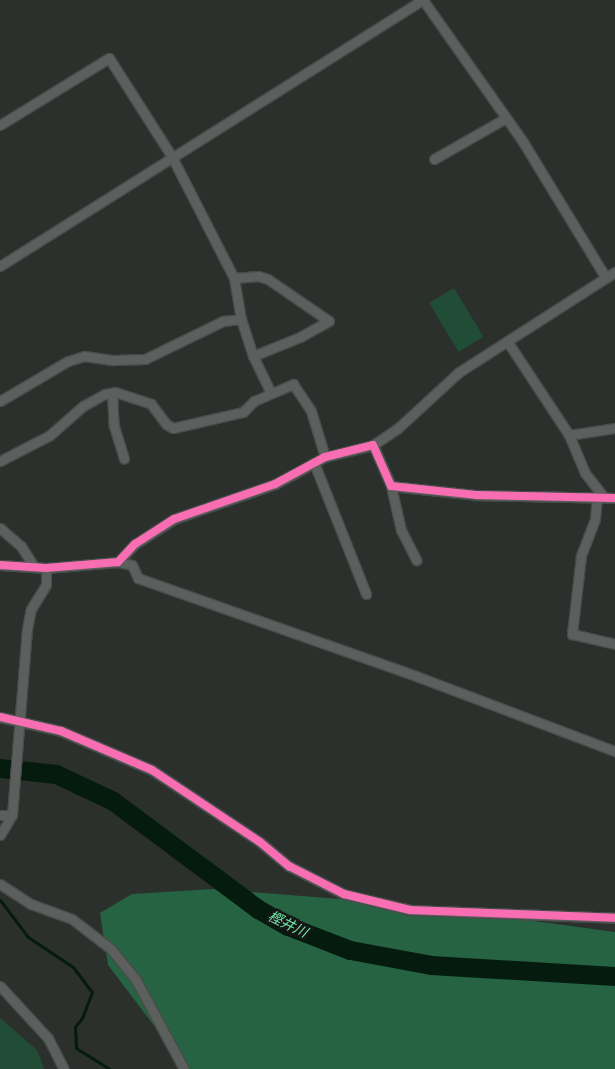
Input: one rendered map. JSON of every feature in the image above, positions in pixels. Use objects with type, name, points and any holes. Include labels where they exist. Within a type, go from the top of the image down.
[{"type":"street","points":[[0,266],[423,0],[506,118],[606,278]]},
{"type":"street","points":[[0,125],[109,58],[172,157],[234,278],[241,319],[253,356],[271,394]]},
{"type":"street","points":[[434,159],[506,118]]},
{"type":"street","points":[[118,562],[135,544],[174,519],[275,484],[325,457],[373,445],[397,429],[459,372],[615,272]]},
{"type":"street","points":[[234,278],[258,276],[268,279],[329,322],[300,338],[253,356]]},
{"type":"street","points":[[0,401],[68,361],[84,356],[114,360],[145,359],[223,321],[241,319]]},
{"type":"street","points":[[507,341],[569,434],[585,473],[600,496],[595,518],[581,556],[572,634],[615,644]]},
{"type":"street","points":[[0,461],[50,435],[94,398],[112,393],[151,404],[166,424],[172,428],[243,412],[254,401],[293,384],[311,411],[325,457]]},
{"type":"street","points":[[112,393],[114,426],[124,458]]},
{"type":"street","points":[[569,434],[615,428]]},
{"type":"street","points":[[373,445],[391,486],[401,530],[416,560]]},
{"type":"street","points":[[314,463],[366,594]]},
{"type":"street","points":[[391,486],[476,496],[600,496],[615,498]]},
{"type":"street","points":[[0,528],[21,546],[34,567]]},
{"type":"street","points":[[0,565],[46,568],[118,562],[132,565],[138,578],[416,676],[615,751]]},
{"type":"street","points":[[0,834],[12,815],[22,721],[27,629],[31,609],[46,585],[46,568]]},
{"type":"street","points":[[0,717],[61,731],[152,770],[260,842],[289,866],[344,894],[410,910],[615,918]]},
{"type":"street","points":[[0,815],[12,815]]},
{"type":"street","points":[[0,884],[31,904],[72,919],[111,949],[136,980],[184,1069]]},
{"type":"street","points":[[0,986],[48,1038],[64,1069]]},
{"type":"green space","points":[[454,288],[483,337],[458,352],[429,303]]},
{"type":"green space","points":[[213,889],[416,905],[615,932],[615,1069],[187,1069],[108,965],[100,913],[132,894]]},
{"type":"green space","points":[[0,1018],[37,1050],[44,1069],[0,1069]]},
{"type":"waterway","name":"樫井川","points":[[0,768],[56,774],[113,801],[258,909],[288,926],[350,950],[431,965],[615,976]]},
{"type":"waterway","points":[[0,900],[28,937],[73,967],[92,992],[82,1018],[75,1027],[76,1048],[109,1069]]},
{"type":"cycle path","points":[[0,565],[46,568],[118,562],[135,544],[174,519],[275,484],[325,457],[373,445],[391,486],[476,495],[615,498]]},
{"type":"cycle path","points":[[0,717],[61,731],[152,770],[260,842],[289,866],[344,894],[410,910],[615,918]]}]
